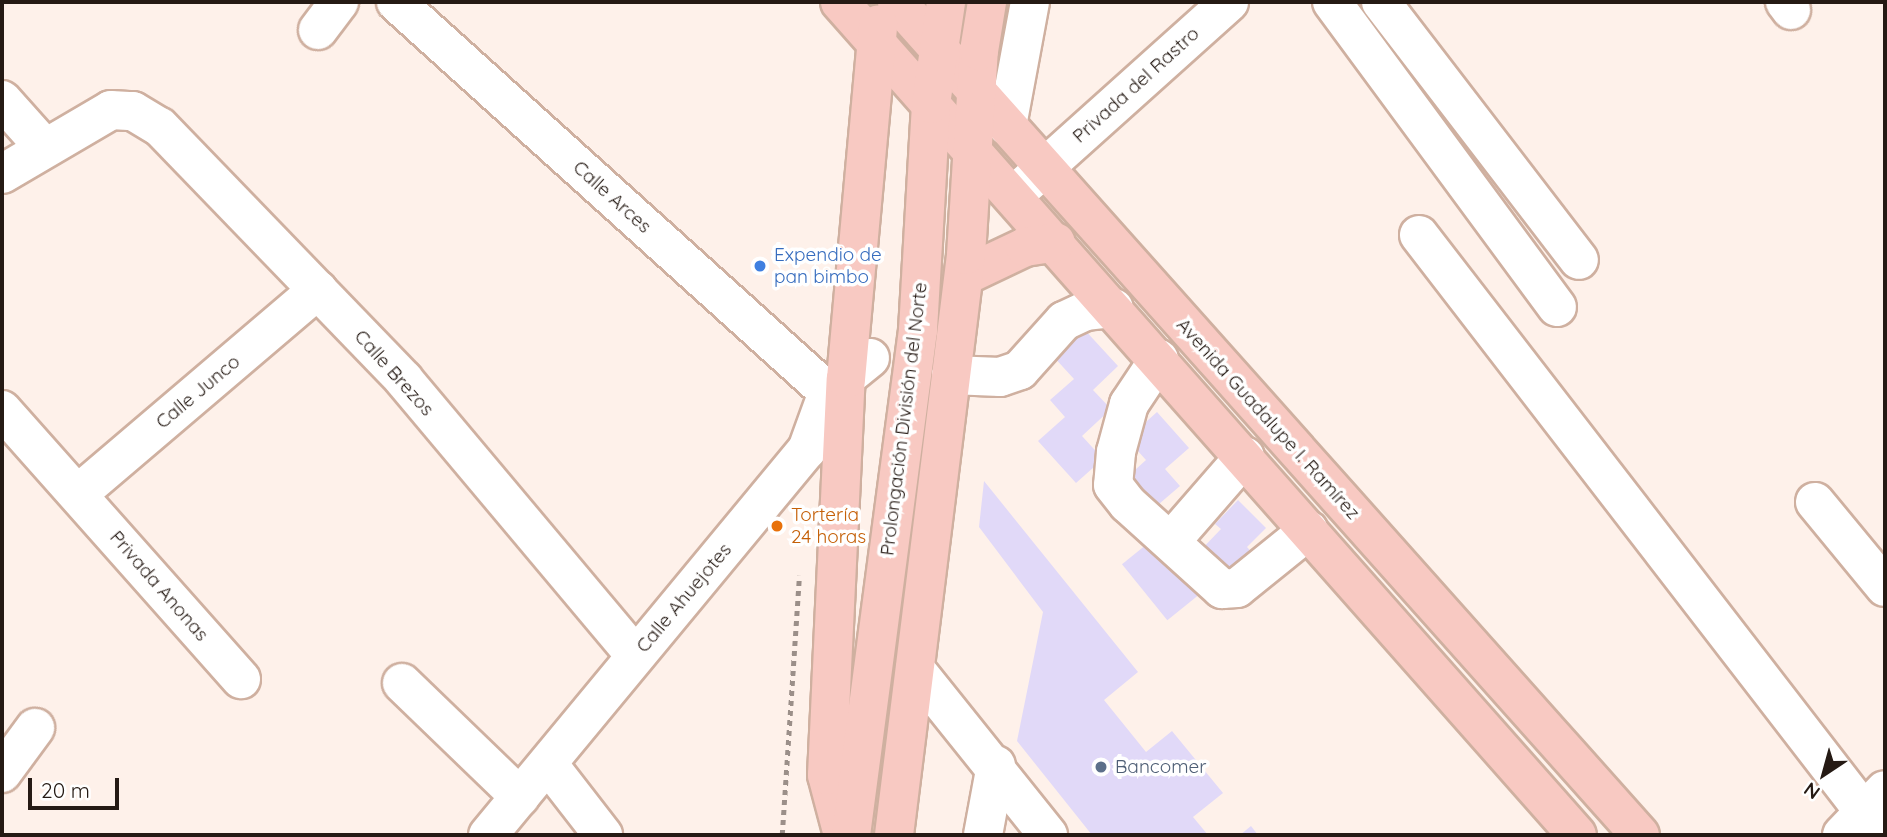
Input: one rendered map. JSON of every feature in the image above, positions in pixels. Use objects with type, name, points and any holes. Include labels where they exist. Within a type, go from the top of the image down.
[{"type":"main road","points":[[840,2],[1056,242],[1577,835]]},
{"type":"main road","name":"Prolongación División del Norte","points":[[851,835],[918,330],[932,104],[946,2]]},
{"type":"main road","points":[[894,835],[964,276],[976,92],[987,2]]},
{"type":"main road","points":[[843,835],[827,775],[848,376],[884,51],[896,5]]},
{"type":"main road","name":"Avenida Guadalupe I. Ramírez","points":[[896,5],[938,48],[1640,835]]},
{"type":"main road","points":[[964,276],[1026,247],[1056,242]]},
{"type":"main road","points":[[848,376],[849,749],[858,780],[876,801],[872,835]]},
{"type":"street","name":"Calle Arces","points":[[396,2],[848,376]]},
{"type":"street","points":[[1007,126],[1028,15],[1053,2]]},
{"type":"street","name":"Privada del Rastro","points":[[1014,195],[1228,2]]},
{"type":"street","points":[[1332,2],[1557,307]]},
{"type":"street","points":[[1381,2],[1579,260]]},
{"type":"street","points":[[2,100],[44,147],[2,174]]},
{"type":"street","name":"Calle Brezos","points":[[44,147],[111,110],[133,111],[160,127],[404,380],[635,655]]},
{"type":"street","points":[[1419,235],[1868,818]]},
{"type":"street","name":"Calle Junco","points":[[78,494],[318,290]]},
{"type":"street","points":[[951,375],[1000,377],[1020,370],[1064,321],[1085,311],[1114,308]]},
{"type":"street","points":[[1159,359],[1129,404],[1116,452],[1113,485],[1222,589],[1230,589],[1256,575],[1309,530]]},
{"type":"street","name":"Calle Ahuejotes","points":[[488,835],[807,450],[848,376]]},
{"type":"street","name":"Privada Anonas","points":[[2,410],[241,679]]},
{"type":"street","points":[[1172,540],[1245,456]]},
{"type":"street","points":[[1815,502],[1885,587]]},
{"type":"street","points":[[915,669],[996,765],[1048,835]]},
{"type":"street","points":[[402,684],[520,797]]},
{"type":"street","points":[[2,773],[35,728]]},
{"type":"street","points":[[548,764],[603,835]]},
{"type":"street","points":[[983,835],[996,765]]},
{"type":"path","points":[[782,835],[799,574]]},
{"type":"building","points":[[1083,328],[1118,366],[1093,390],[1111,409],[1082,436],[1103,459],[1076,483],[1038,441],[1065,417],[1050,400],[1074,379],[1052,355]]},
{"type":"building","points":[[1157,412],[1189,448],[1165,469],[1180,486],[1152,510],[1124,480],[1146,460],[1127,439]]},
{"type":"building","points":[[984,481],[1138,672],[1104,700],[1146,752],[1172,731],[1223,793],[1193,817],[1208,835],[1092,835],[1017,741],[1043,612],[979,527]]},
{"type":"building","points":[[1238,500],[1266,528],[1247,547],[1254,555],[1225,583],[1197,554],[1221,529],[1215,524]]},
{"type":"building","points":[[1157,536],[1202,592],[1167,620],[1122,564]]},
{"type":"building","points":[[1251,826],[1258,835],[1240,835]]},
{"type":"place","name":"Expendio de pan bimbo","points":[[760,266]]},
{"type":"place","name":"Tortería 24 horas","points":[[777,526]]},
{"type":"place","name":"Bancomer","points":[[1101,767]]}]
